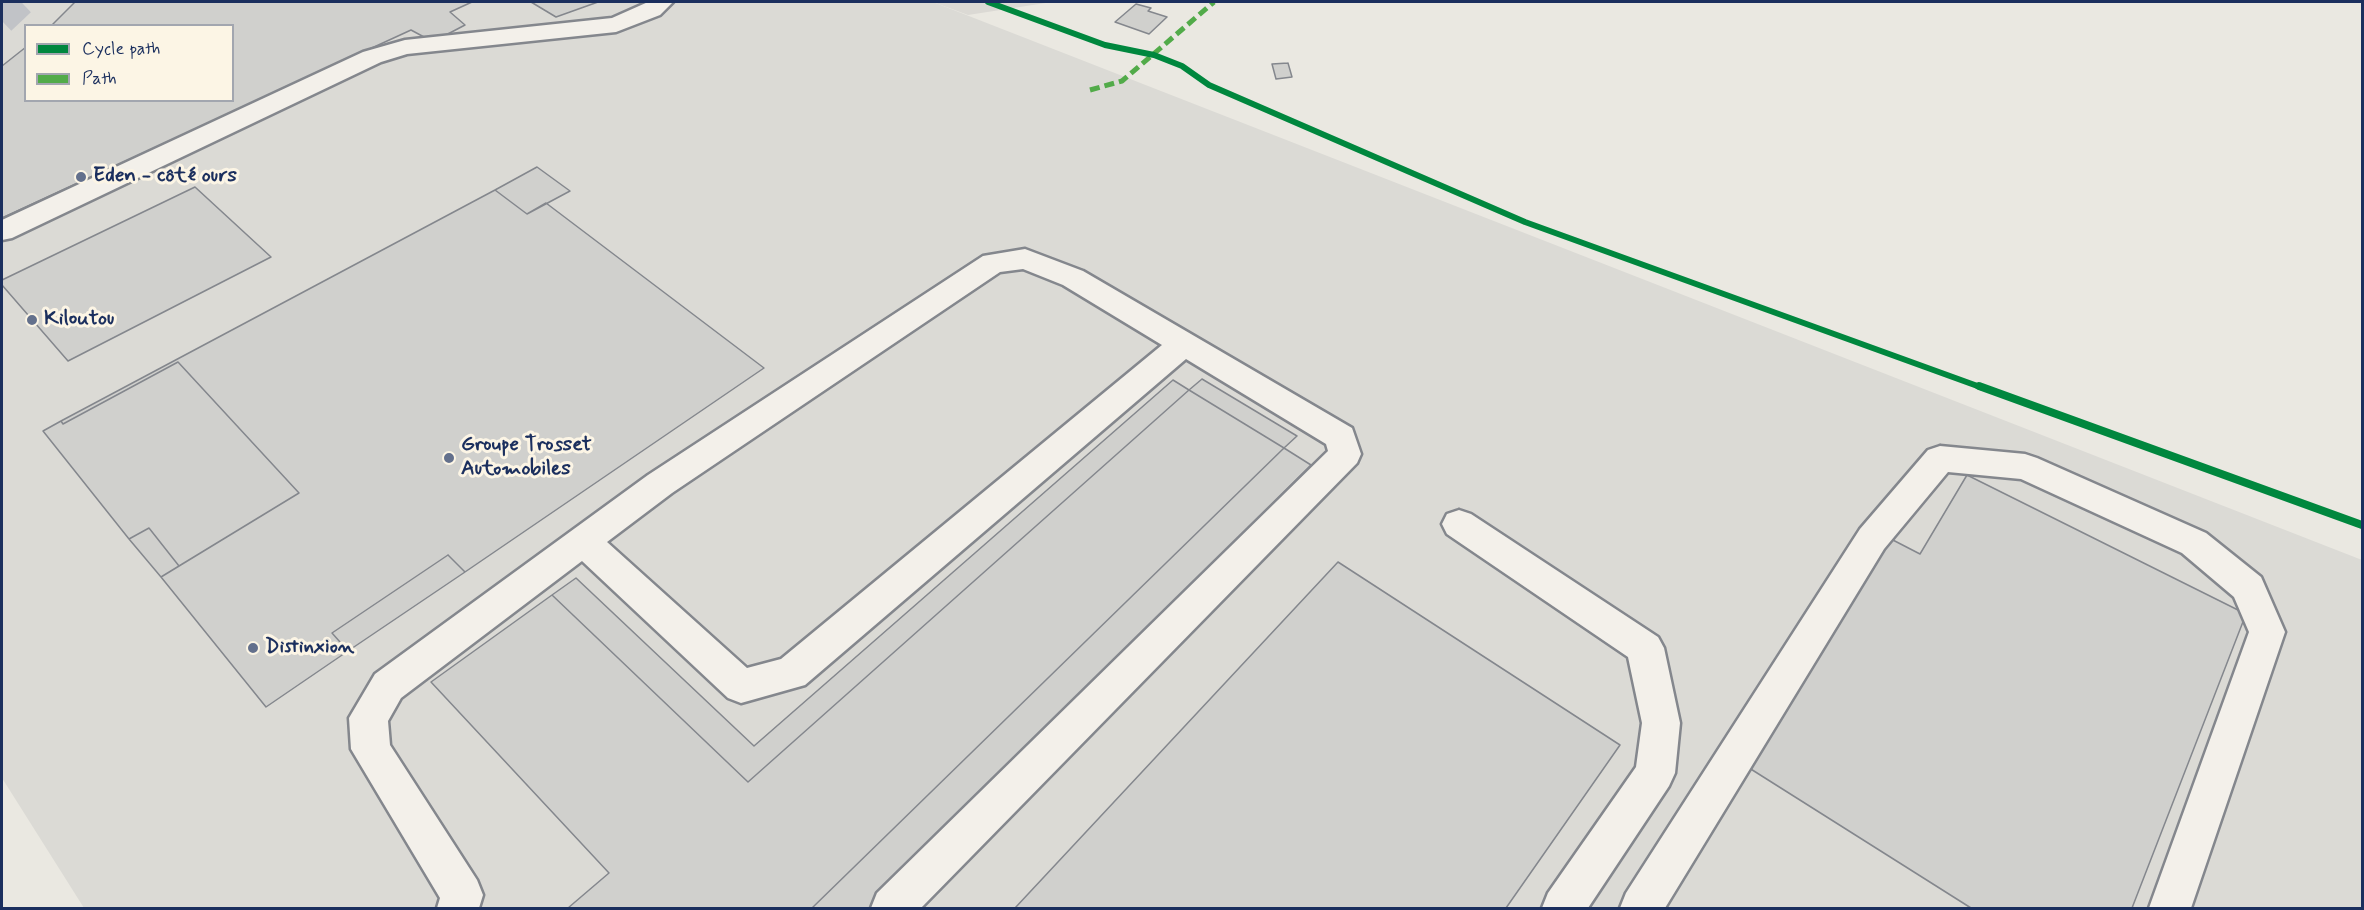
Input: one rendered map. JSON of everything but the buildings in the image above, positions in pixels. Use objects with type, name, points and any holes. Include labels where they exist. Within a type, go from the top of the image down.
[{"type":"lane","points":[[2,231],[372,57],[405,47],[616,25],[652,10],[661,2]]},
{"type":"lane","points":[[458,909],[462,895],[371,749],[368,718],[388,686],[660,484],[993,263],[1025,259],[1073,278],[1340,437],[1345,454],[892,909]]},
{"type":"lane","points":[[583,542],[741,686],[792,673],[1184,344]]},
{"type":"lane","points":[[1641,909],[1872,539],[1940,459],[2025,467],[2194,543],[2248,588],[2267,632],[2170,909]]},
{"type":"lane","points":[[1459,524],[1645,648],[1661,723],[1655,773],[1563,909]]},
{"type":"shaded area","points":[[2,2],[933,2],[2362,560],[2362,908],[84,908],[2,778]]},
{"type":"shaded area","points":[[933,2],[1052,2],[968,15]]},
{"type":"tunnel","points":[[2,21],[22,2]]},
{"type":"marked path","points":[[1090,90],[1122,81],[1214,2]]},
{"type":"cycle path","points":[[988,2],[1105,45],[1154,55],[1182,66],[1209,85],[1525,222],[2362,525]]},
{"type":"place","name":"Eden - côté ours","points":[[81,177]]},
{"type":"place","name":"Kiloutou","points":[[32,320]]},
{"type":"place","name":"Groupe Trosset Automobiles","points":[[449,458]]},
{"type":"place","name":"Distinxion","points":[[253,648]]}]
